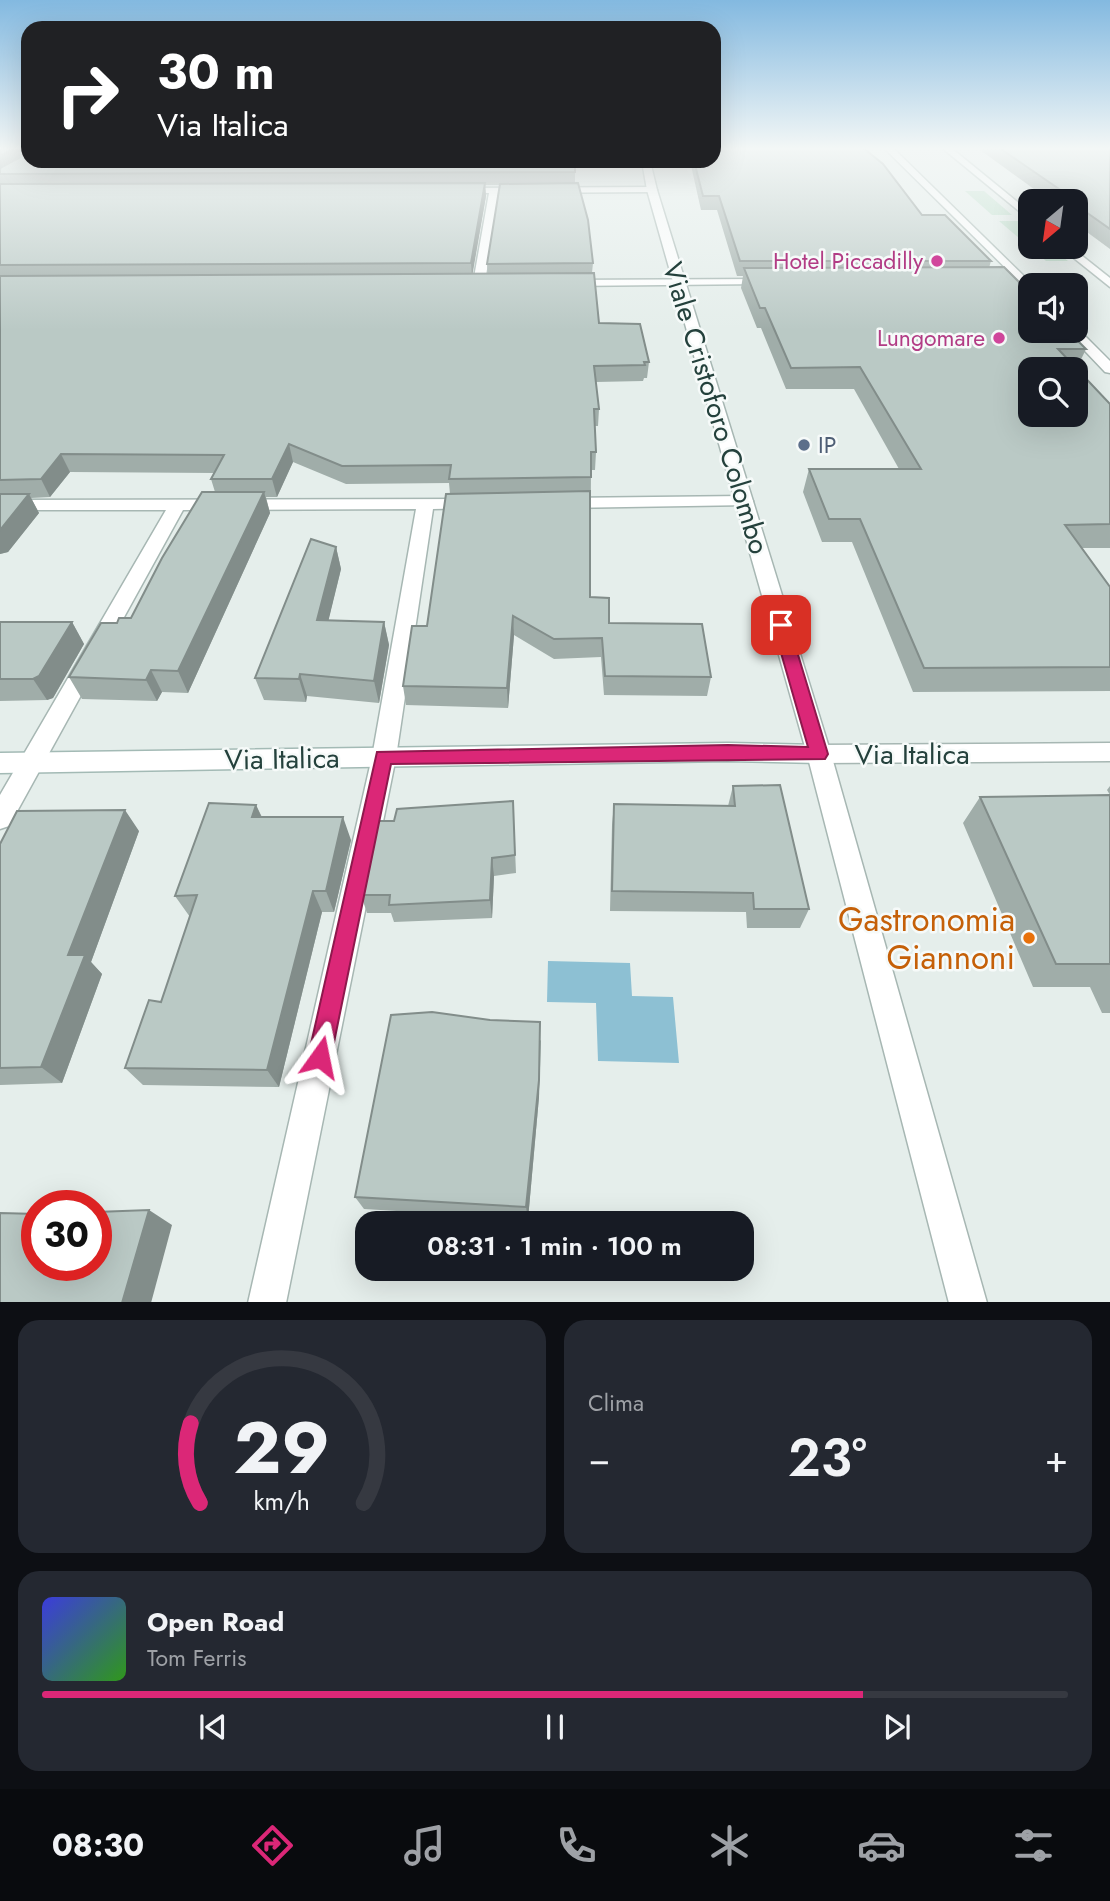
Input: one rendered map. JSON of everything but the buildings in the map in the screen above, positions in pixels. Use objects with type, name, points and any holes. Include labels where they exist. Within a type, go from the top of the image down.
[{"type":"street","points":[[479,283],[491,208]]},
{"type":"street","name":"Viale Cristoforo Colombo","points":[[657,208],[819,754],[968,1302]]},
{"type":"street","points":[[948,208],[1018,278]]},
{"type":"street","points":[[1080,259],[1110,284]]},
{"type":"street","points":[[1008,281],[1018,281]]},
{"type":"street","points":[[546,283],[775,282]]},
{"type":"street","points":[[465,283],[492,283]]},
{"type":"street","points":[[1084,343],[1110,369]]},
{"type":"street","points":[[546,503],[744,501]]},
{"type":"street","points":[[0,505],[492,504]]},
{"type":"street","points":[[0,817],[177,505]]},
{"type":"street","points":[[267,1302],[384,757],[425,505]]},
{"type":"street","name":"Via Italica","points":[[0,763],[728,752],[1110,752]]},
{"type":"green space","points":[[984,208],[1004,208],[1012,215],[992,215]]},
{"type":"green space","points":[[999,221],[1018,221],[1018,237]]},
{"type":"green space","points":[[1044,259],[1068,261],[1046,261]]},
{"type":"water","points":[[548,961],[630,963],[632,996],[673,997],[679,1063],[598,1061],[596,1003],[547,1002]]},
{"type":"place","name":"Hotel Piccadilly","points":[[937,261]]},
{"type":"place","name":"Lungomare","points":[[999,338]]},
{"type":"place","name":"IP","points":[[804,445]]},
{"type":"place","name":"Gastronomia Giannoni","points":[[1029,938]]},
{"type":"route","points":[[320,1057],[384,757],[728,752],[819,754],[781,625]]}]
